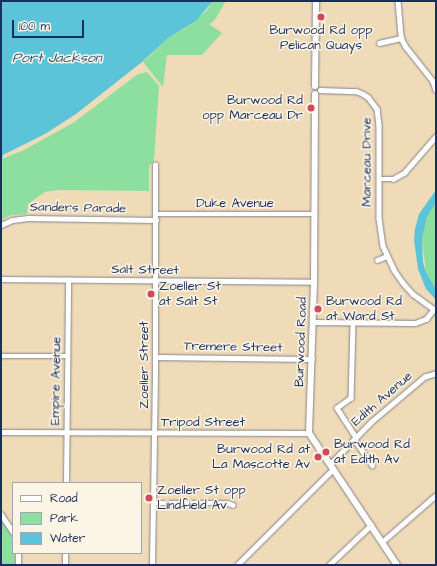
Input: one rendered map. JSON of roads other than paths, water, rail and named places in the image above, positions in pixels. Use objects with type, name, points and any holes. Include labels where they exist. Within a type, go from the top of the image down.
[{"type":"street","name":"Burwood Road","points":[[309,433],[314,282],[317,90],[316,1]]},
{"type":"street","points":[[398,1],[402,38],[406,47],[433,81],[436,90]]},
{"type":"street","points":[[379,43],[402,38]]},
{"type":"street","name":"Marceau Drive","points":[[317,90],[356,91],[368,97],[374,103],[379,116],[379,218],[386,256],[413,294],[435,310]]},
{"type":"street","points":[[379,179],[393,179],[404,173],[436,136]]},
{"type":"street","name":"Zoeller Street","points":[[152,565],[156,164]]},
{"type":"street","name":"Duke Avenue","points":[[156,214],[314,214]]},
{"type":"street","name":"Sanders Parade","points":[[1,225],[12,220],[28,218],[156,220]]},
{"type":"street","points":[[377,260],[386,256]]},
{"type":"street","name":"Salt Street","points":[[1,279],[314,282]]},
{"type":"street","name":"Empire Avenue","points":[[66,482],[68,280]]},
{"type":"street","points":[[313,322],[421,322],[435,310]]},
{"type":"street","points":[[353,322],[351,398],[337,408],[372,465]]},
{"type":"street","points":[[1,356],[68,356]]},
{"type":"street","name":"Tremere Street","points":[[155,357],[312,358]]},
{"type":"street","name":"Edith Avenue","points":[[238,565],[331,467],[355,438],[424,377],[436,373]]},
{"type":"street","name":"Tripod Street","points":[[1,432],[309,433]]},
{"type":"street","points":[[309,433],[397,565]]},
{"type":"street","points":[[382,542],[436,495]]},
{"type":"street","points":[[153,503],[228,503],[233,505]]},
{"type":"street","points":[[1,514],[12,530]]},
{"type":"street","points":[[329,565],[370,525]]},
{"type":"street","points":[[18,554],[18,565]]},
{"type":"street","points":[[65,554],[65,565]]},
{"type":"water","name":"Port Jackson","points":[[1,1],[213,1],[196,21],[168,38],[142,62],[76,114],[45,134],[1,156]]},
{"type":"water","points":[[436,190],[436,202],[427,217],[422,240],[423,262],[426,272],[436,289],[436,300],[426,289],[418,269],[414,240],[419,214]]},
{"type":"place","name":"Burwood Rd opp Pelican Quays","points":[[321,17]]},
{"type":"place","name":"Burwood Rd opp Marceau Dr","points":[[311,108]]},
{"type":"place","name":"Zoeller St at Salt St","points":[[151,294]]},
{"type":"place","name":"Burwood Rd at Ward St","points":[[318,309]]},
{"type":"place","name":"Burwood Rd at Edith Av","points":[[326,452]]},
{"type":"place","name":"Burwood Rd at La Mascotte Av","points":[[318,457]]},
{"type":"place","name":"Zoeller St opp Lindfield Av","points":[[149,498]]}]
